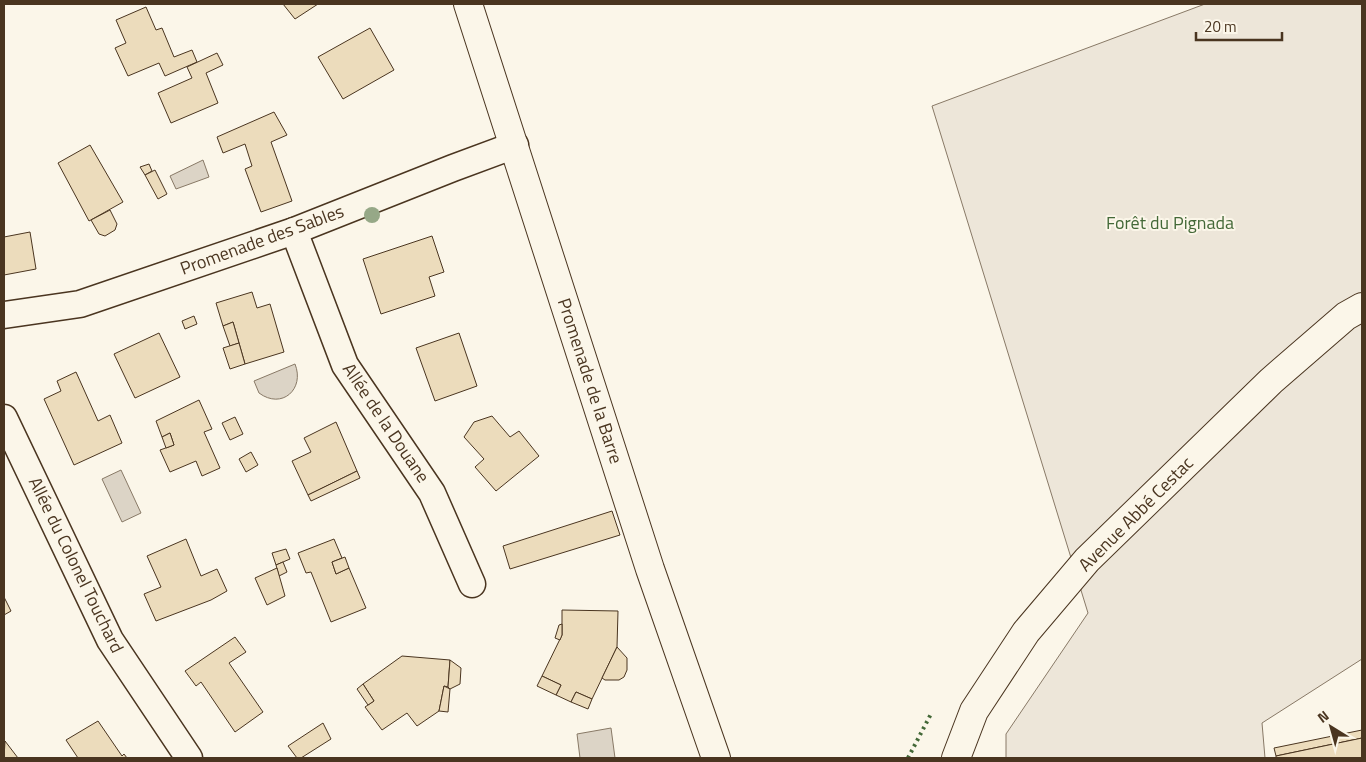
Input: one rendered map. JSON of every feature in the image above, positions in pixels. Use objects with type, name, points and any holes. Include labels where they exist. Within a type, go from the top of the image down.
[{"type":"main road","name":"Promenade de la Barre","points":[[468,4],[515,145],[650,569],[716,758]]},
{"type":"main road","name":"Avenue Abbé Cestac","points":[[956,758],[974,711],[1026,632],[1087,560],[1271,381],[1346,316],[1362,307]]},
{"type":"street","name":"Promenade des Sables","points":[[4,315],[80,304],[294,231],[469,161],[515,145]]},
{"type":"street","name":"Allée de la Douane","points":[[294,231],[345,365],[432,493],[472,584]]},
{"type":"street","name":"Allée du Colonel Touchard","points":[[4,418],[110,640],[188,758]]},
{"type":"green space","name":"Forêt du Pignada","points":[[1205,4],[1362,4],[1362,659],[1262,723],[1265,758],[1006,758],[1006,734],[1088,613],[932,106]]},
{"type":"shaded area","points":[[203,160],[209,177],[176,189],[170,176]]},
{"type":"shaded area","points":[[295,364],[297,381],[294,389],[289,394],[283,398],[276,399],[268,398],[259,393],[254,381]]},
{"type":"shaded area","points":[[121,470],[141,513],[122,522],[102,479]]},
{"type":"shaded area","points":[[611,728],[615,758],[580,758],[577,734]]},
{"type":"building","points":[[283,4],[318,4],[295,19]]},
{"type":"building","points":[[146,7],[156,30],[162,28],[174,57],[192,50],[197,62],[165,76],[159,63],[128,76],[115,48],[126,43],[116,20]]},
{"type":"building","points":[[370,28],[394,70],[343,99],[318,57]]},
{"type":"building","points":[[217,53],[223,65],[206,73],[218,103],[171,123],[158,93],[192,78],[187,67]]},
{"type":"building","points":[[274,112],[287,135],[271,142],[292,201],[261,212],[245,169],[252,166],[245,144],[223,153],[217,137]]},
{"type":"building","points":[[90,145],[123,202],[89,221],[58,163]]},
{"type":"building","points":[[149,164],[152,171],[145,175],[140,167]]},
{"type":"building","points":[[155,170],[167,194],[158,199],[145,175]]},
{"type":"building","points":[[110,210],[117,224],[115,230],[105,236],[99,234],[91,220]]},
{"type":"building","points":[[30,232],[36,269],[4,275],[4,237]]},
{"type":"building","points":[[432,236],[444,272],[429,277],[435,296],[381,314],[363,259]]},
{"type":"building","points":[[252,292],[257,308],[270,304],[284,352],[245,364],[233,322],[223,326],[216,303]]},
{"type":"building","points":[[194,316],[197,324],[185,329],[182,321]]},
{"type":"building","points":[[233,322],[239,343],[230,346],[223,326]]},
{"type":"building","points":[[159,333],[180,377],[135,398],[114,354]]},
{"type":"building","points":[[459,333],[477,386],[435,401],[416,348]]},
{"type":"building","points":[[239,343],[245,364],[230,369],[223,348]]},
{"type":"building","points":[[76,372],[98,421],[110,415],[122,443],[74,465],[44,399],[61,391],[57,381]]},
{"type":"building","points":[[199,400],[212,429],[204,432],[220,468],[202,476],[196,461],[170,472],[160,450],[174,445],[170,433],[162,437],[156,421]]},
{"type":"building","points":[[492,416],[510,437],[519,431],[539,456],[496,491],[475,467],[484,459],[464,437],[474,422]]},
{"type":"building","points":[[235,417],[243,434],[230,440],[222,423]]},
{"type":"building","points":[[336,422],[357,471],[308,495],[292,461],[311,452],[304,438]]},
{"type":"building","points":[[170,433],[174,445],[166,448],[162,437]]},
{"type":"building","points":[[251,452],[258,465],[246,472],[239,459]]},
{"type":"building","points":[[357,471],[360,478],[311,501],[308,495]]},
{"type":"building","points":[[612,511],[620,535],[510,569],[503,546]]},
{"type":"building","points":[[186,539],[201,576],[217,569],[227,591],[211,600],[156,621],[144,594],[161,587],[147,556]]},
{"type":"building","points":[[334,539],[342,558],[332,562],[336,574],[349,568],[366,608],[331,622],[311,572],[306,573],[298,553]]},
{"type":"building","points":[[286,549],[290,559],[276,565],[272,553]]},
{"type":"building","points":[[345,557],[349,568],[336,574],[332,562]]},
{"type":"building","points":[[283,562],[287,572],[279,576],[276,565]]},
{"type":"building","points":[[277,568],[285,596],[267,605],[255,578]]},
{"type":"building","points":[[4,597],[11,611],[4,615]]},
{"type":"building","points":[[562,610],[618,611],[617,647],[592,699],[576,692],[571,702],[556,695],[561,685],[542,676],[562,635]]},
{"type":"building","points":[[562,624],[560,640],[555,638],[559,625]]},
{"type":"building","points":[[235,637],[246,652],[229,663],[263,712],[235,732],[201,682],[196,686],[185,671]]},
{"type":"building","points":[[617,647],[627,658],[627,670],[624,677],[619,680],[605,680],[602,678]]},
{"type":"building","points":[[402,656],[450,660],[448,687],[444,686],[439,711],[417,726],[407,713],[382,730],[365,707],[374,701],[363,684]]},
{"type":"building","points":[[450,660],[461,668],[460,684],[450,689],[448,687]]},
{"type":"building","points":[[542,676],[561,685],[556,695],[537,686]]},
{"type":"building","points":[[363,684],[374,701],[368,705],[357,689]]},
{"type":"building","points":[[444,686],[450,689],[448,712],[439,711]]},
{"type":"building","points":[[576,692],[592,699],[588,709],[571,702]]},
{"type":"building","points":[[98,721],[122,756],[124,754],[127,758],[78,758],[66,740]]},
{"type":"building","points":[[323,723],[331,739],[301,758],[297,758],[288,746]]},
{"type":"building","points":[[1362,730],[1362,738],[1276,756],[1274,748]]},
{"type":"building","points":[[1362,738],[1362,758],[1276,758],[1276,756]]},
{"type":"building","points":[[5,741],[18,758],[4,758]]},
{"type":"hedge","points":[[908,758],[932,712]]}]
